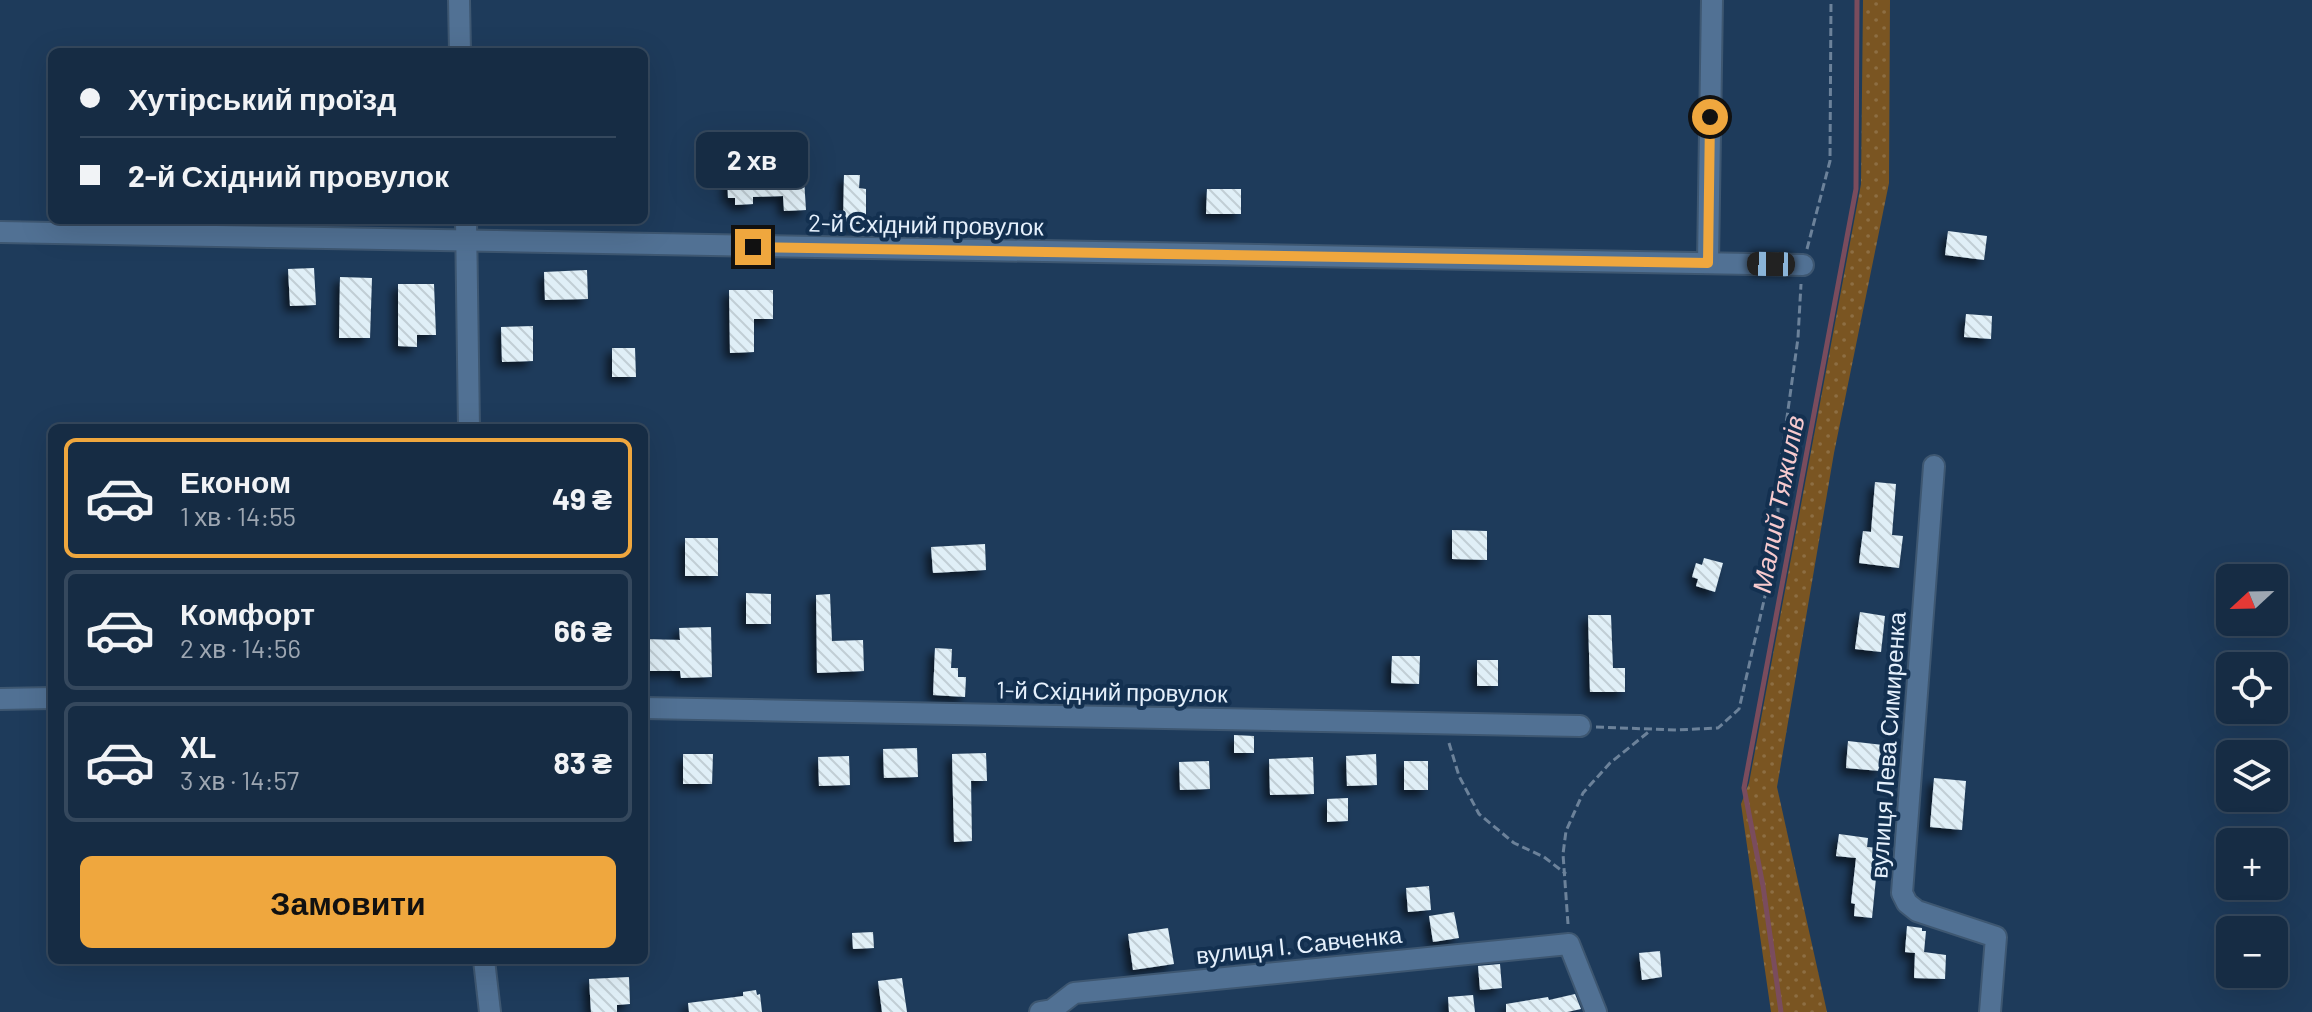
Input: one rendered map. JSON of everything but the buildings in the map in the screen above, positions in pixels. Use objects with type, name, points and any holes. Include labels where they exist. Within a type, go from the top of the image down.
[{"type":"street","points":[[459,0],[460,48]]},
{"type":"street","points":[[1708,263],[1712,0]]},
{"type":"street","points":[[466,224],[469,424]]},
{"type":"street","name":"2-й Східний провулок","points":[[0,232],[1803,265]]},
{"type":"street","name":"вулиця Лева Симиренка","points":[[1934,466],[1902,893],[1907,903],[1917,911],[1996,937],[1990,1012]]},
{"type":"street","points":[[0,699],[48,698]]},
{"type":"street","name":"1-й Східний провулок","points":[[648,708],[1580,726]]},
{"type":"street","points":[[1569,944],[1596,1012]]},
{"type":"street","name":"вулиця І. Савченка","points":[[1048,1011],[1074,993],[1569,944]]},
{"type":"street","points":[[484,964],[490,1012]]},
{"type":"path","points":[[1580,726],[1718,728],[1739,709],[1768,583],[1769,553],[1778,524],[1778,482],[1798,338],[1803,265],[1830,161],[1831,0]]},
{"type":"path","points":[[1440,724],[1450,744],[1459,776],[1479,814],[1514,843],[1544,857],[1566,874]]},
{"type":"path","points":[[1569,944],[1563,854],[1566,831],[1583,793],[1610,763],[1652,729]]},
{"type":"shaded area","points":[[1863,0],[1890,0],[1889,183],[1834,453],[1777,787],[1827,1012],[1771,1012],[1741,804],[1749,783],[1861,184]]},
{"type":"waterway","name":"Малий Тяжилів","points":[[1781,1012],[1763,886],[1744,788],[1856,189],[1857,0]]},
{"type":"route","points":[[753,247],[1708,263],[1710,117]]}]
